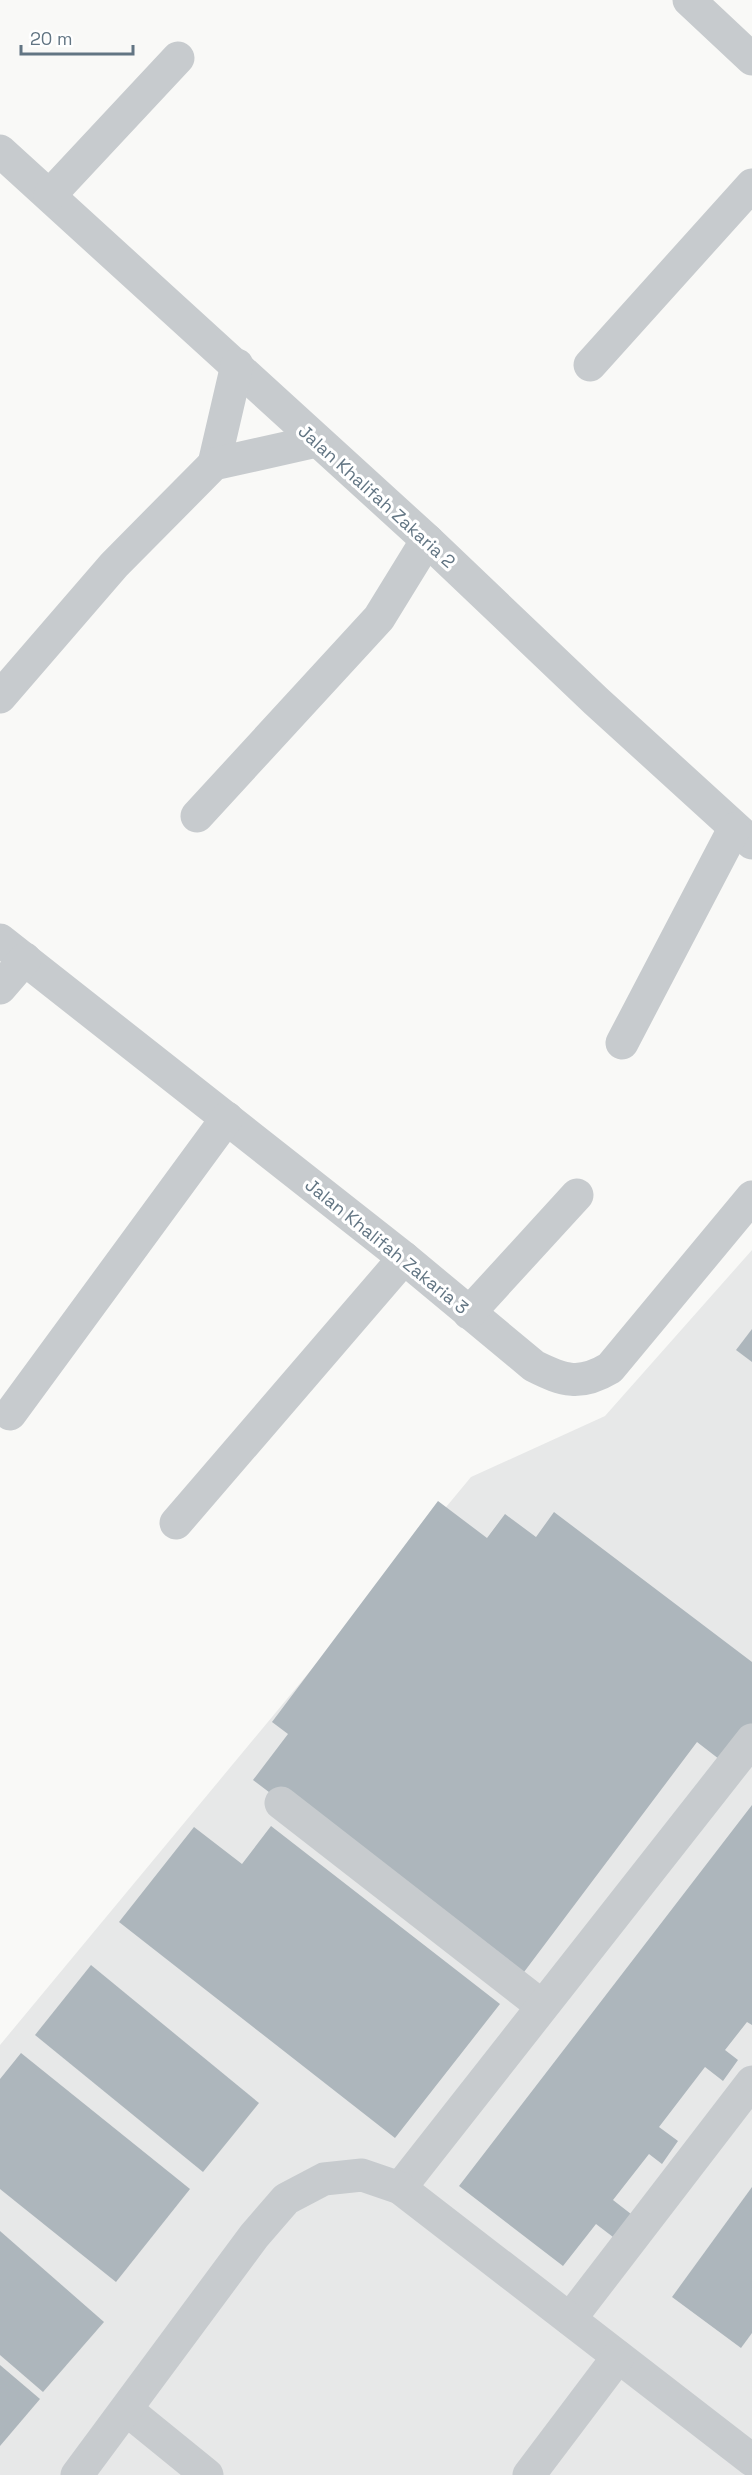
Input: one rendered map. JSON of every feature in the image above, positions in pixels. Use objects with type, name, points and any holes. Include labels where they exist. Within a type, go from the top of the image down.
[{"type":"street","points":[[689,0],[752,59]]},
{"type":"street","points":[[50,195],[178,58]]},
{"type":"street","name":"Jalan Khalifah Zakaria 2","points":[[0,151],[427,540],[743,836]]},
{"type":"street","points":[[590,365],[752,185]]},
{"type":"street","points":[[0,698],[114,565],[214,464],[237,365]]},
{"type":"street","points":[[214,464],[317,441]]},
{"type":"street","points":[[197,816],[379,618],[427,540]]},
{"type":"street","points":[[622,1042],[743,836]]},
{"type":"street","points":[[0,988],[12,950]]},
{"type":"street","name":"Jalan Khalifah Zakaria 3","points":[[12,950],[404,1258],[534,1366],[554,1376],[577,1381],[593,1378],[610,1368],[752,1197]]},
{"type":"street","points":[[10,1414],[227,1118]]},
{"type":"street","points":[[470,1312],[578,1195]]},
{"type":"street","points":[[176,1523],[404,1258]]},
{"type":"street","points":[[400,2188],[752,1740]]},
{"type":"street","points":[[281,1803],[542,2006]]},
{"type":"street","points":[[570,2319],[752,2082]]},
{"type":"street","points":[[77,2475],[254,2236],[286,2199],[324,2179],[362,2175],[400,2188],[752,2460]]},
{"type":"street","points":[[529,2475],[618,2357]]},
{"type":"street","points":[[127,2410],[207,2475]]},
{"type":"shaded area","points":[[752,1250],[752,2475],[0,2475],[0,2045],[471,1477],[605,1416]]},
{"type":"building","points":[[752,1329],[752,1362],[736,1350]]},
{"type":"building","points":[[438,1501],[487,1538],[505,1514],[536,1537],[554,1512],[752,1662],[752,1734],[728,1766],[697,1742],[518,1980],[253,1780],[288,1734],[272,1722]]},
{"type":"building","points":[[752,1805],[752,2025],[747,2022],[725,2050],[738,2060],[723,2081],[705,2067],[659,2127],[678,2141],[662,2164],[649,2154],[613,2200],[631,2214],[613,2237],[596,2224],[563,2266],[459,2186]]},
{"type":"building","points":[[271,1826],[500,2004],[395,2138],[119,1922],[194,1827],[242,1864]]},
{"type":"building","points":[[91,1965],[259,2103],[203,2172],[35,2035]]},
{"type":"building","points":[[21,2053],[190,2189],[116,2282],[0,2189],[0,2079]]},
{"type":"building","points":[[752,2187],[752,2333],[741,2348],[672,2297]]},
{"type":"building","points":[[0,2231],[104,2322],[43,2392],[0,2355]]},
{"type":"building","points":[[0,2365],[40,2399],[0,2446]]}]
